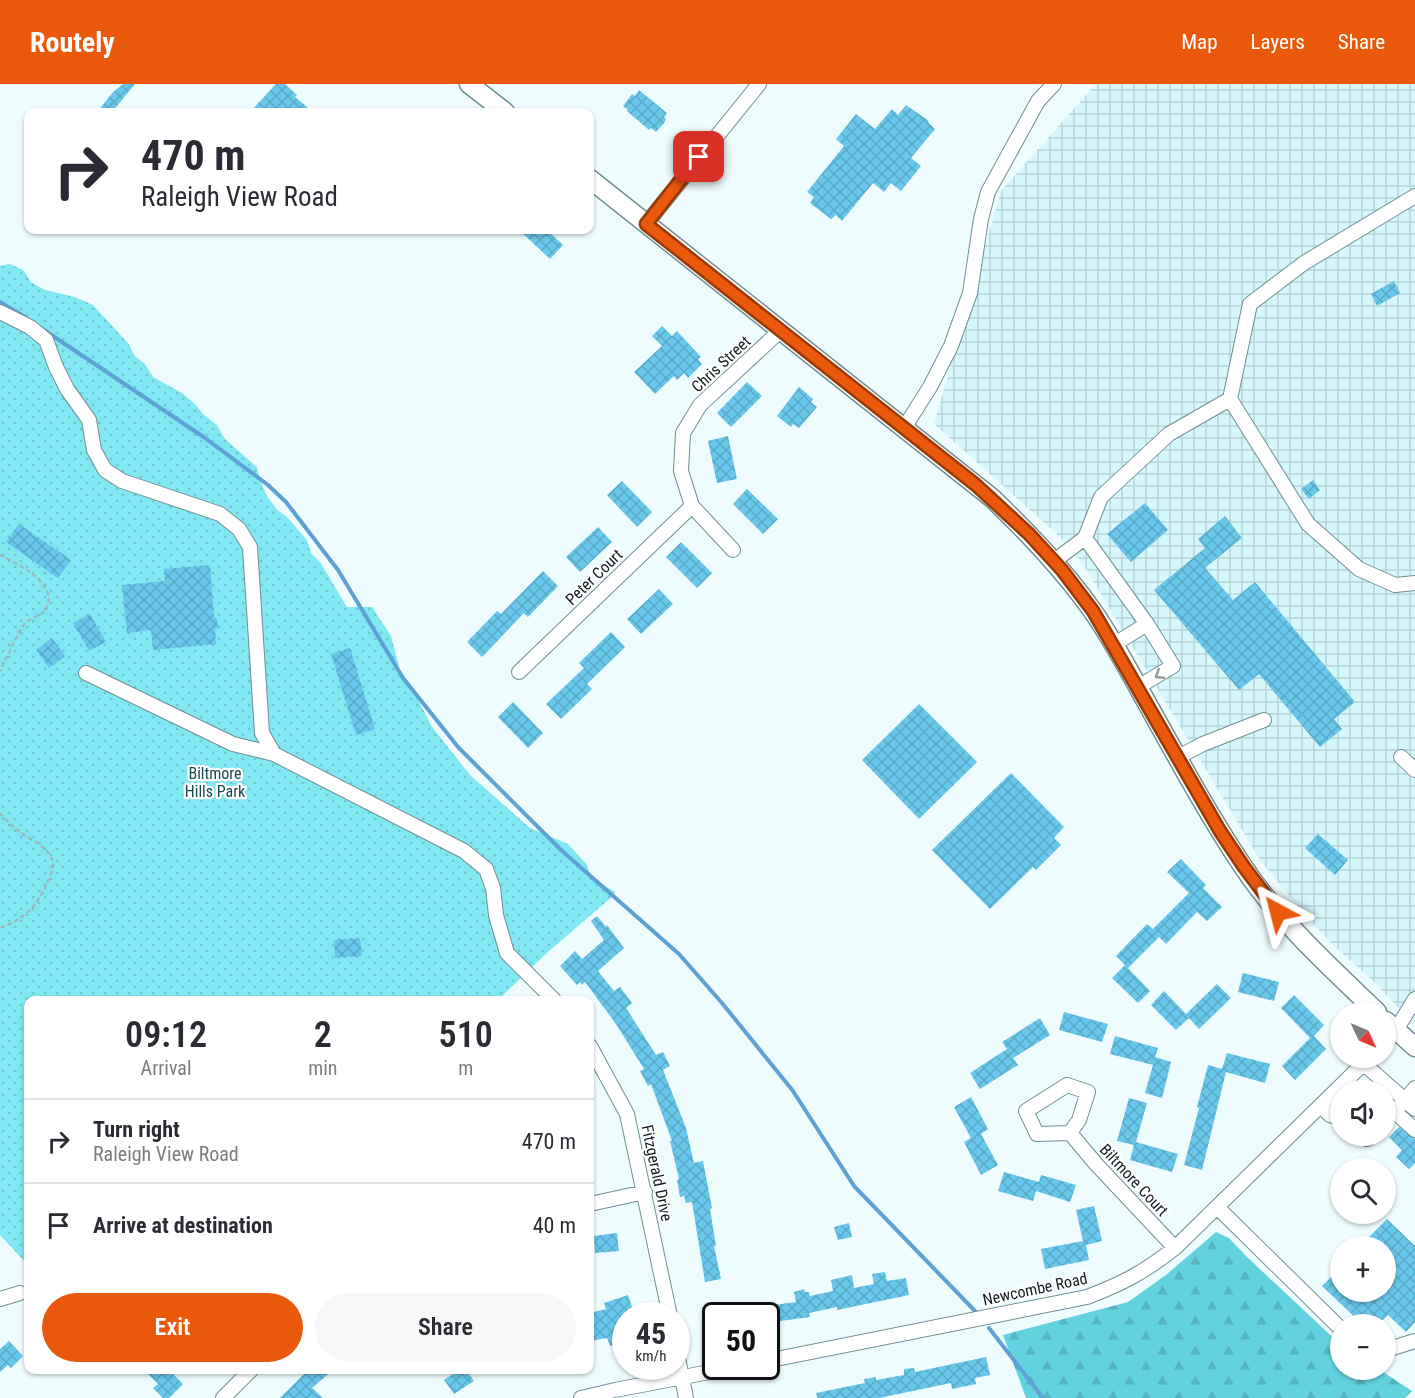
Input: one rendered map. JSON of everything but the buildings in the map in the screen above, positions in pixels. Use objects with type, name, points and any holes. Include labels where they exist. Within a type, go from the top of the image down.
[{"type":"main road","points":[[469,84],[500,108]]},
{"type":"main road","points":[[594,182],[992,498],[1029,534],[1054,561],[1093,611],[1244,867],[1281,916],[1309,948],[1366,1002]]},
{"type":"main road","points":[[1396,1035],[1415,1047]]},
{"type":"street","points":[[646,224],[759,84]]},
{"type":"street","points":[[904,428],[930,387],[955,335],[970,293],[981,219],[988,192],[1038,101],[1054,84]]},
{"type":"street","points":[[1415,196],[1304,263],[1250,304],[1230,399],[1308,524],[1359,569],[1395,585],[1415,583]]},
{"type":"street","points":[[0,312],[30,327],[46,340],[67,389],[89,420],[94,450],[105,470],[122,481],[220,514],[239,529],[250,547],[262,733],[274,754]]},
{"type":"street","name":"Chris Street","points":[[733,550],[692,506],[681,471],[683,434],[700,405],[781,330]]},
{"type":"street","points":[[1054,561],[1085,538],[1101,496],[1169,434],[1230,399]]},
{"type":"street","name":"Peter Court","points":[[519,672],[692,506]]},
{"type":"street","points":[[1085,538],[1147,624],[1173,666],[1138,687]]},
{"type":"street","points":[[1113,645],[1147,624]]},
{"type":"street","points":[[86,673],[233,744],[274,754],[464,851],[486,869],[493,888],[496,915],[507,953],[550,996]]},
{"type":"street","points":[[1178,758],[1203,744],[1264,720]]},
{"type":"street","points":[[1401,758],[1415,770]]},
{"type":"street","points":[[1396,1022],[1415,999]]},
{"type":"street","name":"Fitzgerald Drive","points":[[594,1053],[627,1114],[667,1302]]},
{"type":"street","name":"Newcombe Road","points":[[780,1358],[1087,1297],[1124,1282],[1149,1268],[1175,1248],[1358,1068]]},
{"type":"street","points":[[1067,1085],[1088,1092],[1079,1120],[1070,1133],[1037,1134],[1026,1111],[1067,1085]]},
{"type":"street","points":[[1396,1112],[1410,1104],[1415,1088]]},
{"type":"street","points":[[1396,1096],[1410,1104]]},
{"type":"street","points":[[1321,1106],[1330,1116]]},
{"type":"street","points":[[1396,1119],[1415,1130]]},
{"type":"street","name":"Biltmore Court","points":[[1070,1133],[1175,1248]]},
{"type":"street","points":[[594,1203],[645,1192]]},
{"type":"street","points":[[1217,1207],[1330,1318]]},
{"type":"street","points":[[0,1299],[20,1293]]},
{"type":"street","points":[[1396,1347],[1415,1341]]},
{"type":"street","points":[[223,1398],[247,1374]]},
{"type":"street","points":[[581,1398],[672,1380]]},
{"type":"street","points":[[683,1380],[686,1398]]},
{"type":"path","points":[[0,555],[16,563],[43,583],[49,598],[46,611],[26,622],[19,632],[0,671]]},
{"type":"path","points":[[0,813],[21,833],[47,852],[54,864],[51,876],[36,906],[13,924],[0,928]]},
{"type":"shaded area","points":[[1096,84],[1415,84],[1415,1025],[1396,1005],[1396,1002],[1393,1002],[1333,945],[1302,912],[1260,860],[1083,564],[1060,537],[934,424],[1001,191]]},
{"type":"green space","name":"Biltmore Hills Park","points":[[10,264],[23,270],[31,282],[45,290],[75,297],[93,305],[128,343],[135,356],[145,364],[153,377],[182,393],[217,425],[225,439],[257,467],[267,496],[277,510],[287,517],[307,540],[311,553],[320,562],[347,607],[372,607],[391,636],[400,670],[410,684],[432,727],[471,776],[530,828],[568,844],[587,865],[591,878],[615,892],[502,996],[24,996],[24,1261],[0,1235],[0,266]]},
{"type":"green space","points":[[1216,1232],[1229,1238],[1330,1335],[1330,1380],[1395,1380],[1412,1391],[1405,1398],[1026,1398],[1003,1335],[1128,1302],[1166,1275]]},
{"type":"waterway","points":[[0,302],[25,317]]},
{"type":"waterway","points":[[41,328],[205,438],[268,485],[286,502],[338,570],[403,678],[458,747],[561,850],[679,954],[793,1091],[854,1186],[976,1312]]},
{"type":"waterway","points":[[989,1328],[1043,1398]]},
{"type":"route","points":[[699,157],[646,224],[976,485],[1029,534],[1062,570],[1093,611],[1220,831],[1278,912]]}]
